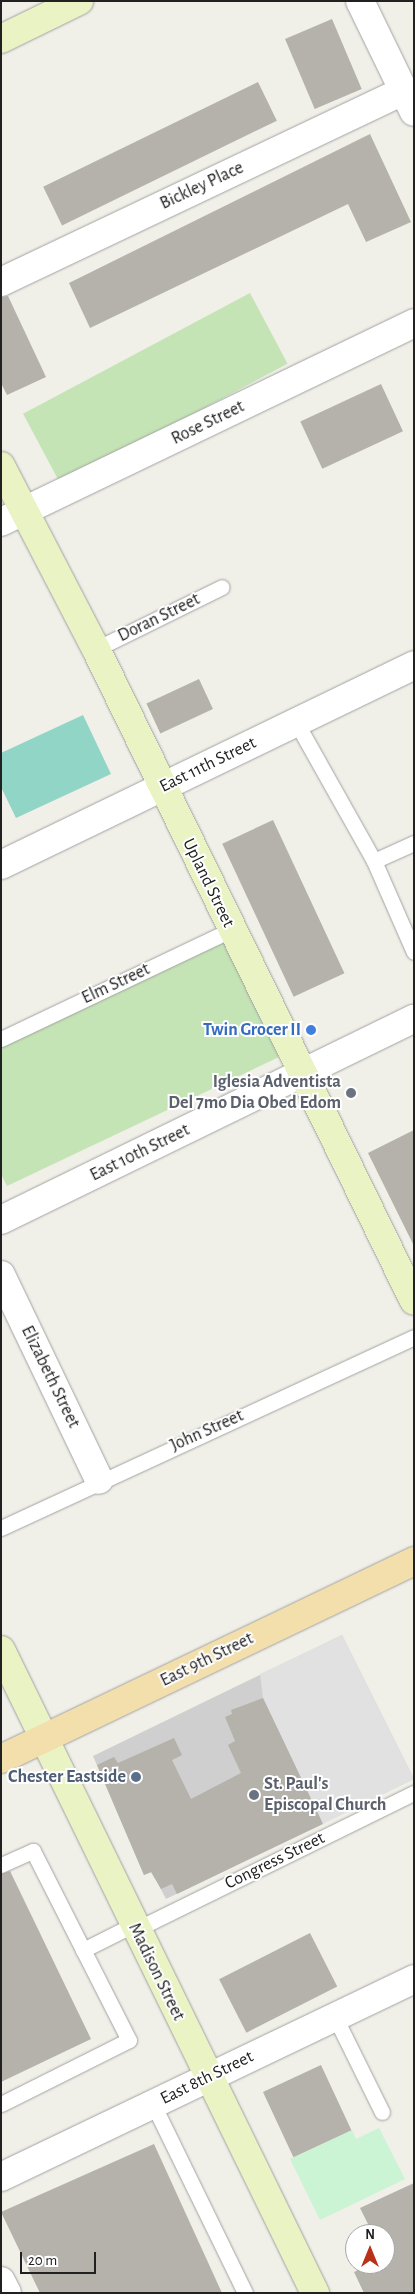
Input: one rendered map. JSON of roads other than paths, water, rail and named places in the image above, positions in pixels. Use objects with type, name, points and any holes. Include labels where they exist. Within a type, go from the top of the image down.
[{"type":"main road","name":"East 9th Street","points":[[1,1760],[414,1561]]},
{"type":"street","points":[[1,38],[79,1]]},
{"type":"street","points":[[360,1],[409,102]]},
{"type":"street","name":"Bickley Place","points":[[1,282],[409,102]]},
{"type":"street","name":"Rose Street","points":[[12,517],[414,323]]},
{"type":"street","name":"Upland Street","points":[[1,466],[12,517],[96,649],[231,930],[414,1301]]},
{"type":"street","name":"East 11th Street","points":[[1,865],[414,664]]},
{"type":"street","name":"East 10th Street","points":[[1,1220],[414,1019]]},
{"type":"street","name":"Elizabeth Street","points":[[1,1275],[99,1480]]},
{"type":"street","name":"Madison Street","points":[[1,1650],[207,2078],[315,2293]]},
{"type":"street","name":"East 8th Street","points":[[1,2177],[414,1979]]},
{"type":"street","points":[[1,2281],[7,2293]]},
{"type":"lane","name":"Doran Street","points":[[96,649],[222,588]]},
{"type":"lane","points":[[296,722],[374,861],[414,952]]},
{"type":"lane","points":[[374,861],[414,843]]},
{"type":"lane","name":"Elm Street","points":[[1,1039],[231,930]]},
{"type":"lane","name":"John Street","points":[[1,1528],[99,1480],[414,1337]]},
{"type":"lane","name":"Congress Street","points":[[83,1950],[134,1928],[414,1793]]},
{"type":"lane","points":[[1,1865],[33,1851],[129,2040],[1,2104]]},
{"type":"lane","points":[[335,2017],[382,2112]]},
{"type":"lane","points":[[153,2104],[245,2293]]},
{"type":"place","name":"Twin Grocer II","points":[[311,1030]]},
{"type":"place","name":"Iglesia Adventista Del 7mo Dia Obed Edom","points":[[351,1093]]},
{"type":"place","name":"Chester Eastside","points":[[136,1777]]},
{"type":"place","name":"St. Paul's Episcopal Church","points":[[254,1795]]}]
